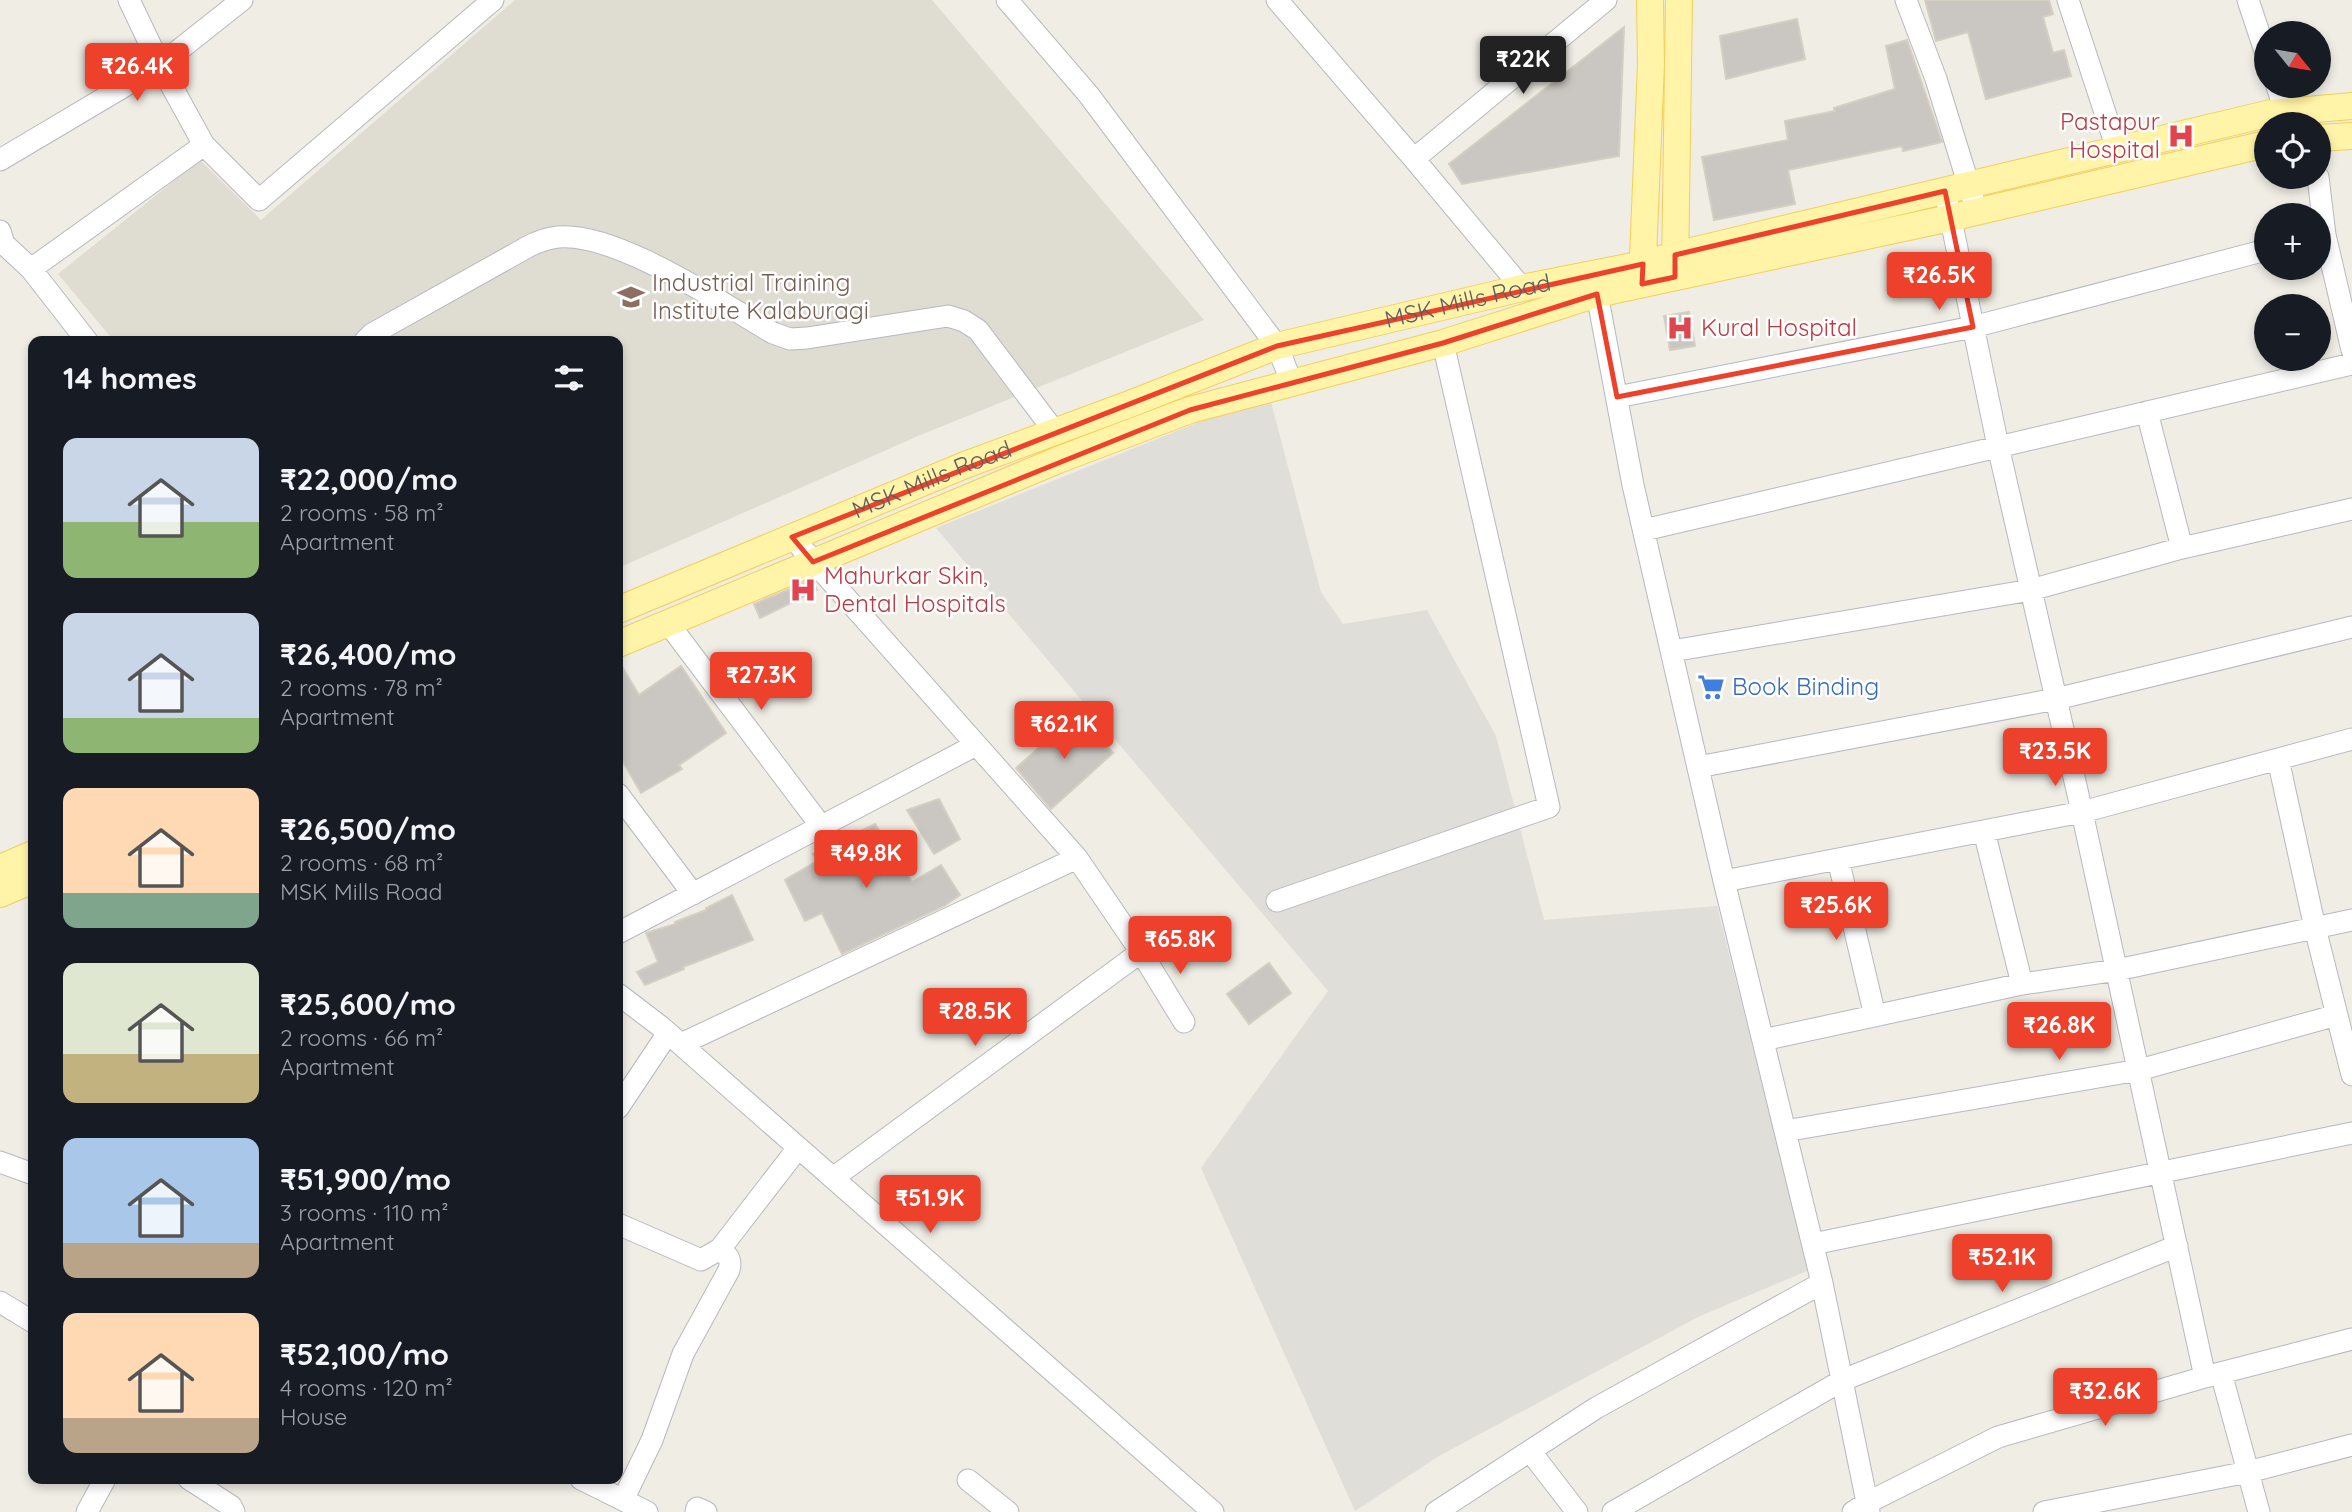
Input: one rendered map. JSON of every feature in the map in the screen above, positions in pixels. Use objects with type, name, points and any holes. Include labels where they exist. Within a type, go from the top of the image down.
[{"type":"main road","points":[[1642,274],[1651,64],[1650,0]]},
{"type":"main road","points":[[1675,266],[1679,0]]},
{"type":"main road","name":"MSK Mills Road","points":[[623,608],[965,465],[1277,346],[1522,288],[1594,284],[1642,274],[1956,188],[2285,111],[2352,106]]},
{"type":"main road","points":[[2331,137],[2352,136]]},
{"type":"main road","name":"MSK Mills Road","points":[[1675,266],[1950,218],[2254,147]]},
{"type":"main road","name":"MSK Mills Road","points":[[623,642],[1058,460],[1178,415],[1443,343],[1594,284]]},
{"type":"main road","points":[[0,868],[28,856]]},
{"type":"main road","points":[[0,894],[28,882]]},
{"type":"street","points":[[129,0],[160,65],[204,145],[259,200],[493,0]]},
{"type":"street","points":[[0,160],[160,65],[242,0]]},
{"type":"street","points":[[1414,159],[1606,0]]},
{"type":"street","points":[[1906,0],[1937,79],[1956,188],[1950,218],[1998,446],[2177,1246],[2213,1375],[2248,1472],[2259,1512]]},
{"type":"street","points":[[2068,0],[2117,149]]},
{"type":"street","points":[[2248,0],[2255,21]]},
{"type":"street","points":[[1278,1],[1522,288]]},
{"type":"street","points":[[1016,3],[1088,94],[1277,346],[1292,383]]},
{"type":"street","points":[[2281,98],[2285,111]]},
{"type":"street","points":[[31,269],[204,145]]},
{"type":"street","points":[[1956,188],[1976,212]]},
{"type":"street","points":[[370,336],[531,245],[553,237],[580,238],[627,251],[773,333],[790,339],[948,316],[964,321],[978,330],[1055,432]]},
{"type":"street","points":[[1,241],[31,269],[83,336]]},
{"type":"street","points":[[1617,397],[1973,327],[2254,253]]},
{"type":"street","points":[[2331,270],[2352,350]]},
{"type":"street","points":[[1594,284],[1644,530],[1724,881],[1822,1283],[1843,1380],[1863,1509],[1998,1437],[2213,1375],[2352,1339]]},
{"type":"street","points":[[1278,901],[1549,807],[1443,343]]},
{"type":"street","points":[[1644,530],[2352,365]]},
{"type":"street","points":[[2147,412],[2182,548]]},
{"type":"street","points":[[1672,651],[2031,590],[2182,548],[2352,509]]},
{"type":"street","points":[[792,537],[1077,858],[1141,952],[1184,1022]]},
{"type":"street","points":[[668,623],[821,826]]},
{"type":"street","points":[[1698,767],[2056,699],[2352,626]]},
{"type":"street","points":[[1724,881],[2082,812],[2352,739]]},
{"type":"street","points":[[623,930],[976,745]]},
{"type":"street","points":[[2278,759],[2315,928],[2352,1075]]},
{"type":"street","points":[[623,801],[693,894]]},
{"type":"street","points":[[1984,831],[2022,984]]},
{"type":"street","points":[[623,1102],[674,1039],[1077,858]]},
{"type":"street","points":[[1838,859],[1875,1016]]},
{"type":"street","points":[[1763,1040],[2022,984],[2117,970],[2352,920]]},
{"type":"street","points":[[833,1178],[1141,952]]},
{"type":"street","points":[[623,998],[674,1039],[1213,1512]]},
{"type":"street","points":[[1785,1131],[2139,1070],[2337,1015]]},
{"type":"street","points":[[1813,1244],[2352,1133]]},
{"type":"street","points":[[623,1226],[701,1260],[720,1249],[798,1148]]},
{"type":"street","points":[[0,1162],[28,1172]]},
{"type":"street","points":[[1613,1512],[1843,1380],[2177,1246]]},
{"type":"street","points":[[623,1500],[652,1440],[683,1354],[729,1269],[729,1258],[720,1249]]},
{"type":"street","points":[[1436,1512],[1596,1408],[1822,1283]]},
{"type":"street","points":[[0,1302],[28,1319]]},
{"type":"street","points":[[2044,1512],[2248,1472],[2352,1446]]},
{"type":"street","points":[[1530,1451],[1577,1512]]},
{"type":"street","points":[[968,1480],[1008,1512]]},
{"type":"street","points":[[87,1512],[102,1484]]},
{"type":"street","points":[[197,1484],[231,1506],[234,1512]]},
{"type":"street","points":[[594,1484],[648,1512]]},
{"type":"street","points":[[696,1512],[697,1508],[706,1512]]},
{"type":"highlighted area","points":[[1945,191],[1973,327],[1617,397],[1597,294],[1443,343],[1190,410],[813,562],[792,537],[1277,346],[1643,264],[1642,284],[1675,277],[1675,255]]},
{"type":"shaded area","name":"Industrial Training Institute Kalaburagi","points":[[515,0],[932,0],[1204,320],[918,436],[623,566],[623,336],[110,336],[58,274],[200,160],[261,220]]},
{"type":"shaded area","points":[[1271,402],[1321,592],[1343,624],[1427,610],[1496,736],[1544,920],[1717,906],[1809,1270],[1698,1317],[1439,1456],[1355,1511],[1201,1168],[1328,991],[936,528],[1204,420]]},
{"type":"building","points":[[1925,0],[2049,0],[2053,14],[2043,17],[2053,53],[2064,50],[2071,76],[1986,99],[1968,32],[1936,41]]},
{"type":"building","points":[[1797,19],[1805,59],[1726,79],[1720,36]]},
{"type":"building","points":[[1624,27],[1619,156],[1462,184],[1449,164]]},
{"type":"building","points":[[1907,40],[1942,142],[1903,151],[1902,146],[1788,170],[1795,204],[1714,220],[1702,157],[1788,140],[1785,121],[1835,111],[1834,108],[1895,89],[1886,46]]},
{"type":"building","points":[[1689,312],[1695,346],[1670,350],[1664,316]]},
{"type":"building","points":[[812,580],[817,590],[760,618],[754,604]]},
{"type":"building","points":[[681,666],[726,733],[679,765],[682,769],[641,793],[623,762],[623,668],[639,695]]},
{"type":"building","points":[[1078,713],[1113,753],[1051,809],[1016,768]]},
{"type":"building","points":[[939,799],[960,839],[934,854],[907,810]]},
{"type":"building","points":[[875,824],[912,882],[941,865],[960,895],[944,906],[842,954],[822,913],[805,921],[785,880],[817,861],[813,854]]},
{"type":"building","points":[[732,895],[753,940],[645,985],[637,972],[658,962],[646,933],[676,924],[675,922],[706,910]]},
{"type":"building","points":[[1269,963],[1291,993],[1249,1024],[1227,994]]},
{"type":"place","name":"Pastapur Hospital","points":[[2181,136]]},
{"type":"place","name":"Industrial Training Institute Kalaburagi","points":[[631,297]]},
{"type":"place","name":"Kural Hospital","points":[[1680,328]]},
{"type":"place","name":"Mahurkar Skin, Dental Hospitals","points":[[803,590]]},
{"type":"place","name":"Book Binding","points":[[1711,687]]}]
